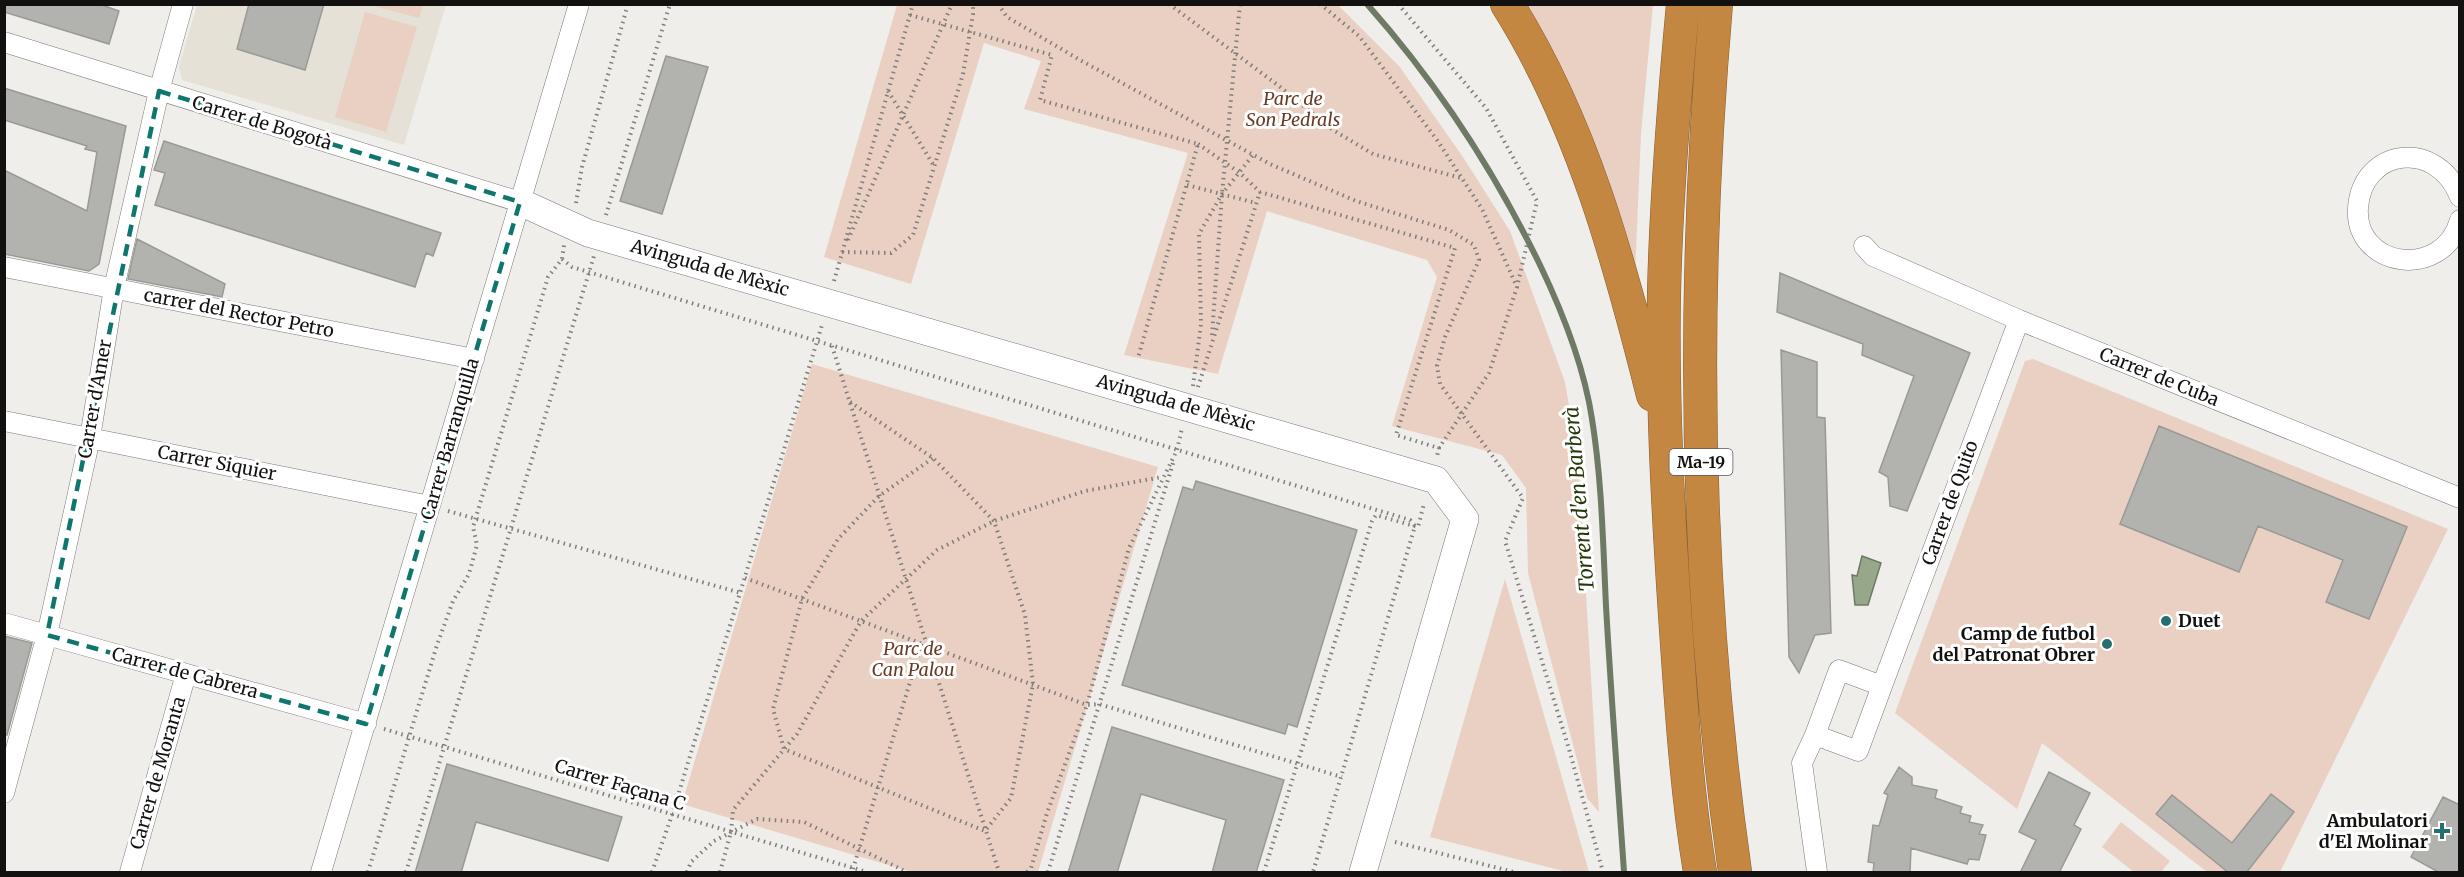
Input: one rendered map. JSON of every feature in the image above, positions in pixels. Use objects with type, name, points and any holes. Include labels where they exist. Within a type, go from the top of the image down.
[{"type":"highway","points":[[1507,4],[1527,37],[1561,104],[1591,181],[1621,272],[1666,446]]},
{"type":"highway","name":"Ma-19","points":[[1683,4],[1667,193],[1664,297],[1666,446],[1678,661],[1687,766],[1700,873]]},
{"type":"highway","name":"Ma-19","points":[[1716,4],[1704,169],[1699,281],[1702,510],[1719,738],[1735,873]]},
{"type":"street","name":"Carrer d'Amer","points":[[5,789],[46,635],[90,438],[114,288],[159,91],[183,4]]},
{"type":"street","name":"Carrer Barranquilla","points":[[321,873],[579,4]]},
{"type":"street","name":"Carrer de Bogotà","points":[[4,42],[520,202]]},
{"type":"street","points":[[2460,197],[2454,182],[2444,170],[2430,161],[2414,157],[2397,159],[2382,165],[2369,177],[2360,192],[2358,210],[2361,227],[2369,242],[2383,254],[2400,260],[2417,260],[2454,248],[2460,220]]},
{"type":"street","name":"Avinguda de Mèxic","points":[[520,202],[600,236],[1431,479]]},
{"type":"street","name":"Carrer de Cuba","points":[[1864,246],[1874,256],[2019,320],[2460,498]]},
{"type":"street","name":"carrer del Rector Petro","points":[[4,267],[474,359]]},
{"type":"street","name":"Carrer de Quito","points":[[1815,735],[1858,751],[2019,320]]},
{"type":"street","name":"Carrer Siquier","points":[[4,421],[430,506]]},
{"type":"street","points":[[1363,873],[1465,519],[1436,480],[1431,479]]},
{"type":"street","name":"Carrer de Cabrera","points":[[4,623],[366,724]]},
{"type":"street","points":[[1817,873],[1802,763],[1815,735],[1839,669],[1882,686]]},
{"type":"street","name":"Carrer de Moranta","points":[[130,873],[186,674]]},
{"type":"path","points":[[368,873],[437,645],[453,601],[469,574],[477,545],[473,528],[548,277],[562,259],[582,166],[628,4]]},
{"type":"path","points":[[406,873],[670,4]]},
{"type":"path","points":[[652,873],[741,593],[817,341],[913,4]]},
{"type":"path","points":[[842,253],[952,4]]},
{"type":"path","points":[[842,253],[891,253],[913,235],[963,74],[973,4]]},
{"type":"path","points":[[998,4],[1007,17],[1080,60],[1270,164],[1356,201],[1449,230],[1474,245],[1479,260],[1445,337],[1437,366],[1440,384],[1523,498],[1505,541],[1569,749],[1603,873]]},
{"type":"path","points":[[1169,4],[1333,130],[1373,154],[1462,178]]},
{"type":"path","points":[[1212,343],[1222,194],[1227,164],[1240,4]]},
{"type":"path","points":[[1320,4],[1359,36],[1437,140],[1482,209],[1517,287]]},
{"type":"path","points":[[1264,873],[1372,521],[1376,515],[1418,527],[1439,448],[1489,373],[1517,287],[1537,201],[1486,108],[1398,4]]},
{"type":"path","points":[[910,15],[1052,55],[1040,100],[1198,144],[1240,173],[1260,192],[1455,248],[1396,435],[1439,448]]},
{"type":"path","points":[[888,91],[935,167]]},
{"type":"path","points":[[1138,358],[1198,144]]},
{"type":"path","points":[[1048,873],[1189,407],[1196,374],[1202,324],[1199,234],[1222,194],[1253,155]]},
{"type":"path","points":[[1187,185],[1256,203]]},
{"type":"path","points":[[1189,407],[1260,192]]},
{"type":"path","points":[[562,259],[572,267],[1410,520],[1415,526]]},
{"type":"path","points":[[832,346],[906,579],[924,644],[999,873]]},
{"type":"path","points":[[850,402],[933,458],[994,522],[1025,615],[1033,684],[1011,798],[986,831]]},
{"type":"path","points":[[1027,873],[1031,868],[1047,813],[1087,705],[1129,548],[1177,450]]},
{"type":"path","points":[[784,749],[773,709],[802,599],[838,539],[879,496],[933,458]]},
{"type":"path","points":[[720,873],[731,832],[733,810],[797,734],[861,621],[937,550],[994,522],[1085,491],[1162,477]]},
{"type":"path","points":[[430,506],[741,593]]},
{"type":"path","points":[[1313,873],[1415,526]]},
{"type":"path","points":[[745,578],[1087,705],[1099,704],[1342,777]]},
{"type":"path","points":[[854,868],[924,644]]},
{"type":"path","name":"Carrer Façana C","points":[[366,724],[867,873]]},
{"type":"path","points":[[784,749],[986,831]]},
{"type":"path","points":[[687,873],[691,862],[714,840],[757,819],[804,822],[907,873]]},
{"type":"path","points":[[1374,837],[1514,873]]},
{"type":"highlighted area","points":[[159,91],[520,202],[366,724],[47,635]]},
{"type":"shaded area","points":[[197,5],[446,5],[404,145],[182,80],[179,66]]},
{"type":"shaded area","points":[[1862,556],[1881,563],[1868,605],[1855,605],[1852,575],[1857,576]]},
{"type":"green space","points":[[370,5],[423,5],[419,18]]},
{"type":"green space","name":"Parc de Son Pedrals","points":[[897,5],[1338,5],[1399,66],[1463,157],[1510,231],[1565,382],[1578,459],[1599,812],[1587,798],[1528,573],[1526,488],[1502,455],[1392,426],[1437,277],[1427,260],[1267,211],[1218,374],[1124,355],[1188,153],[1024,109],[1041,61],[984,43],[911,284],[824,257]]},
{"type":"green space","points":[[1524,5],[1653,5],[1641,134],[1635,274]]},
{"type":"green space","points":[[365,12],[417,27],[386,132],[335,117]]},
{"type":"green space","name":"Duet","points":[[2033,359],[2448,529],[2280,872],[2207,872],[2042,743],[2017,809],[1895,713],[2025,361]]},
{"type":"green space","name":"Parc de Can Palou","points":[[812,364],[1158,467],[1038,872],[912,872],[682,804]]},
{"type":"green space","points":[[1505,579],[1589,872],[1567,872],[1430,837]]},
{"type":"green space","points":[[2121,822],[2170,861],[2161,872],[2134,872],[2102,847]]},
{"type":"building","points":[[4,4],[99,4],[119,11],[109,44],[4,12]]},
{"type":"building","points":[[249,4],[324,4],[305,70],[237,49]]},
{"type":"building","points":[[666,56],[708,67],[662,214],[620,201]]},
{"type":"building","points":[[4,88],[126,126],[99,264],[89,271],[4,254],[4,170],[87,211],[97,152],[85,149],[87,146],[4,120]]},
{"type":"building","points":[[164,141],[441,233],[433,256],[426,253],[415,287],[155,205],[165,173],[154,170]]},
{"type":"building","points":[[137,239],[225,284],[222,297],[128,279]]},
{"type":"building","points":[[1780,273],[1970,353],[1907,511],[1890,506],[1888,477],[1879,472],[1914,376],[1862,355],[1863,344],[1777,312]]},
{"type":"building","points":[[1781,350],[1817,362],[1817,417],[1825,418],[1831,633],[1815,635],[1799,673],[1789,657]]},
{"type":"building","points":[[2159,426],[2407,527],[2369,619],[2326,602],[2343,560],[2258,526],[2239,572],[2120,524]]},
{"type":"building","points":[[1196,481],[1357,530],[1297,727],[1288,724],[1285,734],[1122,685],[1183,487],[1193,490]]},
{"type":"building","points":[[4,636],[32,643],[7,735],[4,735]]},
{"type":"building","points":[[1112,727],[1284,780],[1256,873],[1212,873],[1226,820],[1141,794],[1117,873],[1068,873]]},
{"type":"building","points":[[447,764],[622,817],[608,861],[476,822],[461,873],[415,873]]},
{"type":"building","points":[[1899,767],[1912,777],[1912,785],[1937,790],[1935,798],[1962,807],[1960,813],[1971,816],[1969,822],[1983,825],[1979,834],[1986,835],[1979,860],[1969,859],[1967,864],[1911,848],[1910,873],[1873,873],[1874,863],[1868,862],[1873,825],[1879,826],[1888,795],[1884,793]]},
{"type":"building","points":[[2049,772],[2090,793],[2074,825],[2081,829],[2059,873],[2020,873],[2036,840],[2019,832]]},
{"type":"building","points":[[2271,794],[2294,812],[2246,873],[2229,873],[2156,814],[2172,795],[2232,843]]},
{"type":"building","name":"Ambulatori d'El Molinar","points":[[2443,797],[2460,805],[2460,873],[2440,873],[2411,857]]},
{"type":"waterway","name":"Torrent d'en Barberà","points":[[1367,4],[1440,96],[1484,162],[1540,265],[1557,302],[1584,379],[1592,419],[1602,512],[1610,673],[1624,872]]},
{"type":"place","name":"Duet","points":[[2166,621]]},
{"type":"place","name":"Camp de futbol del Patronat Obrer","points":[[2107,644]]},
{"type":"place","name":"Ambulatori d'El Molinar","points":[[2442,831]]}]
